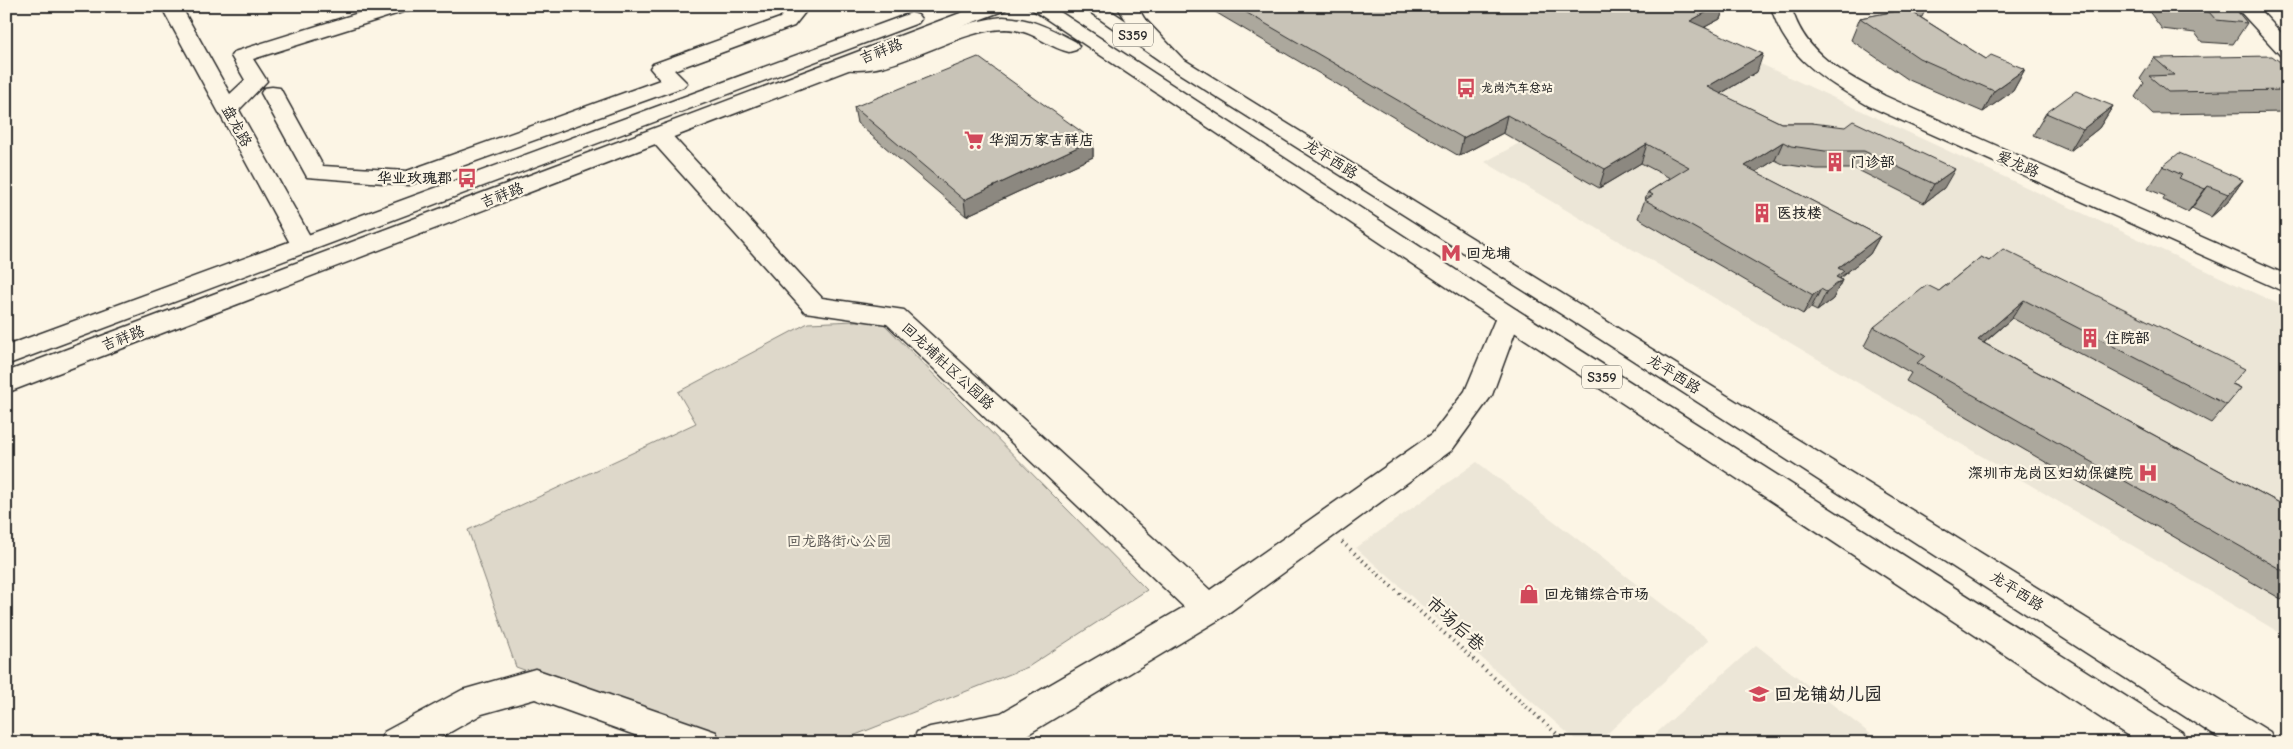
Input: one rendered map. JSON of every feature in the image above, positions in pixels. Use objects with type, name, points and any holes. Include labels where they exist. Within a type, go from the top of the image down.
[{"type":"main road","name":"盘龙路","points":[[171,6],[303,245]]},
{"type":"main road","points":[[228,109],[256,81],[241,56],[402,6]]},
{"type":"main road","points":[[693,100],[660,68],[787,22],[800,6]]},
{"type":"main road","points":[[918,6],[853,33],[838,57],[886,59],[966,29],[1002,23],[1022,24],[1048,33],[1074,49],[1123,63]]},
{"type":"main road","name":"吉祥路","points":[[6,383],[659,135],[838,57],[945,6]]},
{"type":"main road","name":"吉祥路","points":[[6,356],[693,100],[838,57],[998,6]]},
{"type":"main road","name":"S359","points":[[1037,6],[1508,316],[2167,742]]},
{"type":"main road","name":"龙平西路","points":[[1091,6],[1176,63],[1586,318],[2257,743]]},
{"type":"main road","points":[[1128,6],[1136,21],[1176,63]]},
{"type":"main road","name":"爱龙路","points":[[1781,6],[1788,32],[1809,56],[1836,78],[1877,101],[2287,285]]},
{"type":"main road","points":[[2245,6],[2287,51]]},
{"type":"main road","points":[[272,93],[315,172],[409,178],[674,82]]},
{"type":"main road","name":"回龙埔社区公园路","points":[[659,135],[814,306],[895,316],[1208,609]]},
{"type":"main road","points":[[930,743],[1008,728],[1208,609],[1442,442],[1478,395],[1508,316]]},
{"type":"main road","points":[[397,743],[474,700],[536,684],[703,743]]},
{"type":"path","name":"市场后巷","points":[[1325,526],[1568,743]]},
{"type":"shaded area","name":"深圳市龙岗区妇幼保健院","points":[[1707,39],[2287,308],[2287,637],[1485,162]]},
{"type":"shaded area","name":"回龙铺综合市场","points":[[1477,462],[1709,640],[1597,743],[1579,743],[1356,548]]},
{"type":"shaded area","name":"回龙铺幼儿园","points":[[1756,645],[1882,743],[1645,743]]},
{"type":"green space","name":"回龙路街心公园","points":[[880,320],[1147,590],[1028,667],[835,743],[725,743],[516,667],[468,530],[696,423],[678,392],[808,323]]},
{"type":"building","points":[[1235,6],[1718,6],[1690,21],[1763,54],[1707,87],[1781,123],[1812,123],[1845,127],[1853,121],[1955,169],[1934,184],[1864,151],[1825,151],[1791,146],[1783,142],[1745,166],[1880,236],[1838,268],[1844,271],[1836,277],[1842,280],[1826,292],[1821,289],[1813,295],[1645,200],[1653,195],[1648,192],[1689,167],[1647,144],[1605,169],[1507,115],[1463,138]]},
{"type":"building","points":[[2174,6],[2233,6],[2247,23],[2216,20],[2209,12],[2175,8]]},
{"type":"building","points":[[1907,9],[1986,59],[1991,55],[2025,69],[1994,91],[1919,58],[1860,18]]},
{"type":"building","points":[[2272,56],[2287,67],[2287,90],[2168,92],[2149,76],[2174,75],[2154,58]]},
{"type":"building","name":"华润万家吉祥店","points":[[978,57],[1093,140],[964,200],[854,107]]},
{"type":"building","points":[[2076,91],[2113,106],[2083,129],[2046,113]]},
{"type":"building","points":[[2179,153],[2243,180],[2228,194],[2208,186],[2205,189],[2179,178],[2182,175],[2163,166]]},
{"type":"building","points":[[2003,249],[2245,369],[2232,384],[2241,388],[2227,405],[2024,300],[1978,340],[2287,507],[2287,573],[1917,363],[1925,356],[1874,327],[1927,285],[1939,291],[1981,257],[1989,261]]},
{"type":"place","name":"龙岗汽车总站","points":[[1466,88]]},
{"type":"place","name":"华润万家吉祥店","points":[[974,140]]},
{"type":"place","name":"门诊部","points":[[1835,162]]},
{"type":"place","name":"华业玫瑰郡","points":[[467,178]]},
{"type":"place","name":"医技楼","points":[[1762,213]]},
{"type":"place","name":"回龙埔","points":[[1451,253]]},
{"type":"place","name":"住院部","points":[[2090,338]]},
{"type":"place","name":"深圳市龙岗区妇幼保健院","points":[[2148,473]]},
{"type":"place","name":"回龙铺综合市场","points":[[1529,594]]},
{"type":"place","name":"回龙铺幼儿园","points":[[1759,694]]}]
